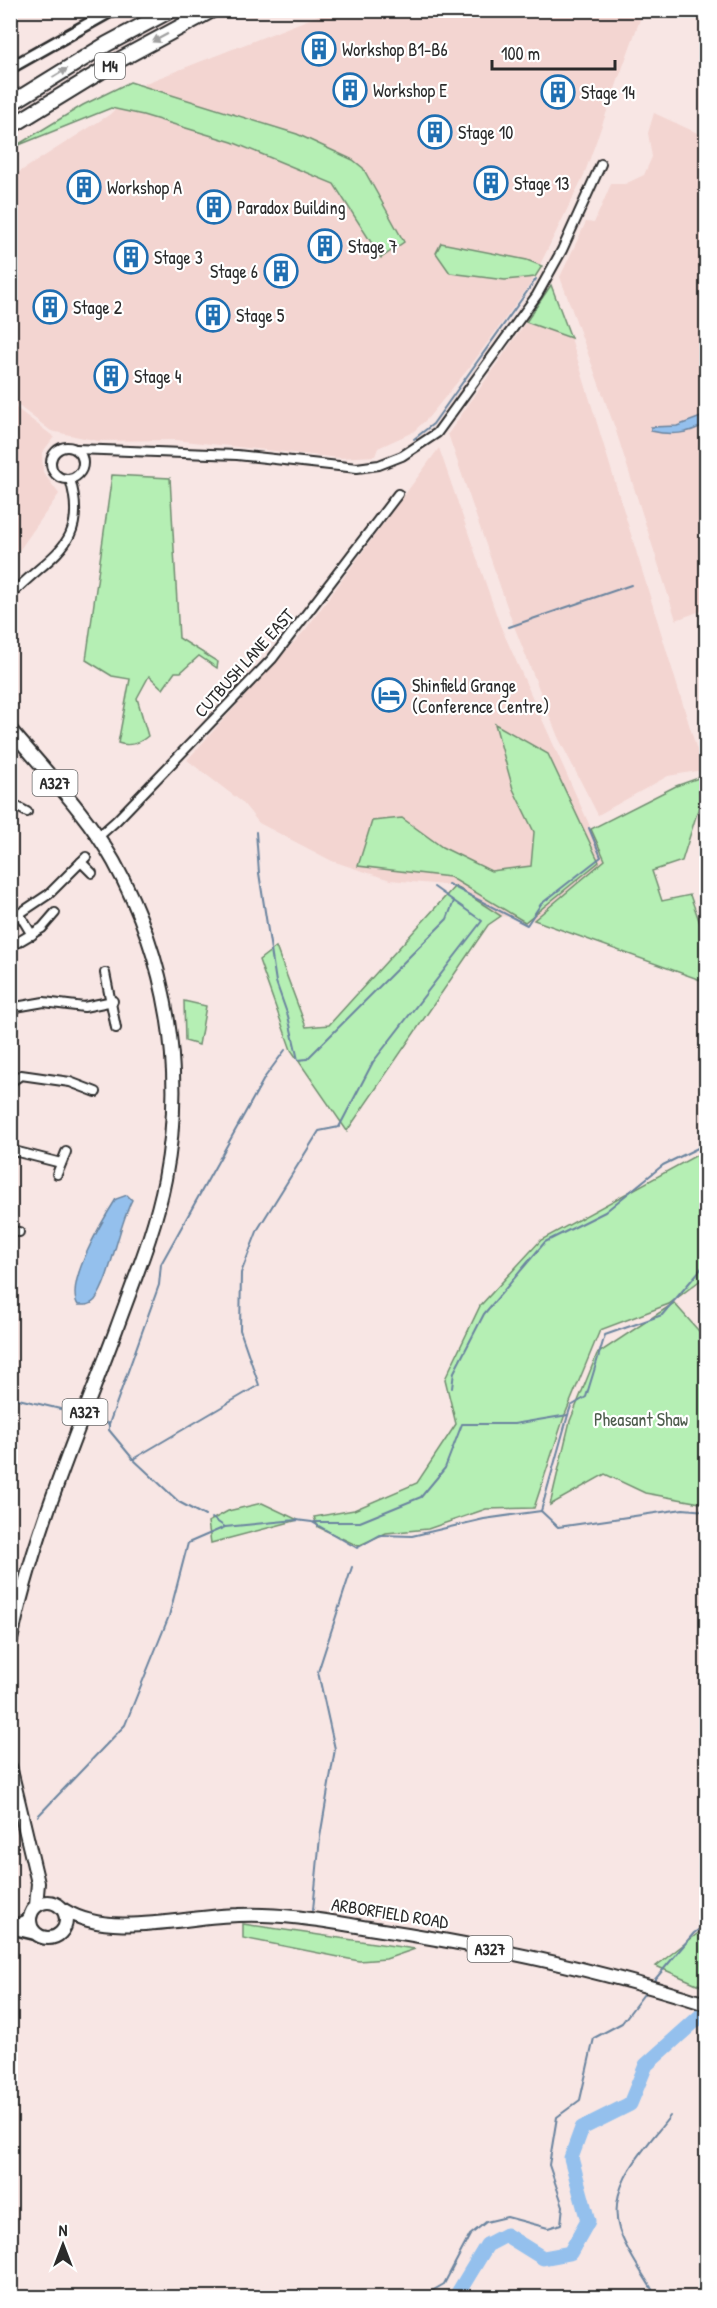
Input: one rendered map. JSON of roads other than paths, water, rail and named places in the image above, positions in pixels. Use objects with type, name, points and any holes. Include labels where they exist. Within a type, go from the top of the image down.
[{"type":"highway","name":"M4","points":[[10,104],[107,44],[171,10]]},
{"type":"highway","name":"M4","points":[[10,126],[121,59],[212,10]]},
{"type":"main road","points":[[10,68],[112,10]]},
{"type":"main road","name":"A327","points":[[10,729],[98,837],[132,896],[146,929],[163,988],[172,1052],[169,1147],[162,1192],[145,1251],[36,1544],[10,1645]]},
{"type":"main road","name":"A327","points":[[10,1766],[38,1883],[30,1924],[35,1934],[51,1939],[64,1930]]},
{"type":"main road","name":"A327","points":[[38,1883],[58,1906]]},
{"type":"main road","points":[[10,1928],[20,1924],[33,1911],[58,1906],[67,1922],[64,1930]]},
{"type":"main road","name":"ARBORFIELD ROAD","points":[[58,1906],[84,1920],[98,1922]]},
{"type":"main road","name":"ARBORFIELD ROAD","points":[[64,1930],[78,1923],[169,1922],[237,1915],[304,1918],[461,1943],[642,1985],[706,2004]]},
{"type":"main road","points":[[10,1928],[35,1934]]},
{"type":"street","points":[[100,452],[83,464],[79,474],[70,479],[55,474],[50,462],[52,454],[60,448],[100,452],[237,455],[357,468],[380,465],[426,442],[439,430],[537,294],[562,250],[601,164]]},
{"type":"street","points":[[76,449],[83,464]]},
{"type":"street","points":[[10,596],[61,550],[74,529],[75,500],[70,479]]},
{"type":"street","name":"CUTBUSH LANE EAST","points":[[98,837],[272,659],[398,494]]},
{"type":"street","points":[[10,803],[27,812]]},
{"type":"street","points":[[10,921],[49,894],[84,860],[92,873]]},
{"type":"street","points":[[13,945],[32,935],[56,913]]},
{"type":"street","points":[[20,915],[32,935]]},
{"type":"street","points":[[105,973],[113,1000],[116,1028]]},
{"type":"street","points":[[10,1008],[44,1002],[84,1007],[113,1000]]},
{"type":"street","points":[[10,1087],[12,1081],[21,1075],[70,1082],[96,1092]]},
{"type":"street","points":[[10,1150],[61,1163]]},
{"type":"street","points":[[57,1173],[66,1152]]},
{"type":"water","points":[[706,415],[706,424],[686,432],[673,434],[651,431],[651,427],[677,426]]},
{"type":"water","points":[[127,1195],[132,1200],[122,1224],[105,1280],[95,1300],[87,1305],[78,1305],[75,1295],[76,1282],[87,1251],[116,1199]]},
{"type":"waterway","points":[[414,439],[433,424],[536,279]]},
{"type":"waterway","points":[[509,627],[631,585]]},
{"type":"waterway","points":[[448,884],[527,925],[541,904],[601,857],[589,828]]},
{"type":"waterway","points":[[256,832],[259,873],[276,982],[288,1016],[298,1060],[307,1059],[447,919],[454,901]]},
{"type":"waterway","points":[[205,1516],[179,1502],[133,1459],[259,1385],[240,1330],[241,1273],[258,1229],[319,1131],[339,1127],[373,1062],[482,921],[434,887]]},
{"type":"waterway","points":[[109,1424],[159,1285],[161,1264],[265,1077],[285,1050]]},
{"type":"waterway","points":[[452,1388],[454,1372],[484,1314],[545,1242],[605,1212],[663,1165],[706,1144]]},
{"type":"waterway","points":[[541,1511],[571,1406],[586,1397],[605,1335],[662,1315],[706,1263]]},
{"type":"waterway","points":[[10,1397],[77,1413]]},
{"type":"waterway","points":[[314,1522],[360,1522],[421,1497],[445,1468],[462,1424],[514,1424],[568,1415]]},
{"type":"waterway","points":[[92,1417],[109,1424],[109,1430],[133,1459]]},
{"type":"waterway","points":[[38,1816],[125,1725],[169,1616],[188,1543],[225,1527],[296,1520],[312,1522],[357,1548],[380,1535],[412,1536],[484,1519],[541,1511],[558,1527],[683,1509],[706,1511]]},
{"type":"waterway","points":[[212,1518],[225,1527]]},
{"type":"waterway","points":[[313,1910],[320,1837],[335,1749],[318,1672],[352,1567]]},
{"type":"waterway","points":[[652,1983],[694,1933],[706,1924]]},
{"type":"waterway","points":[[420,2298],[444,2284],[470,2235],[486,2222],[507,2217],[548,2228],[561,2224],[563,2206],[549,2165],[557,2117],[580,2100],[594,2038],[622,2023],[647,1990]]},
{"type":"waterway","points":[[455,2298],[487,2245],[506,2235],[543,2258],[570,2253],[588,2221],[571,2158],[582,2128],[630,2104],[646,2065],[706,2011]]},
{"type":"waterway","points":[[657,2298],[626,2246],[616,2213],[623,2182],[640,2154],[670,2116]]},
{"type":"place","name":"Workshop B1-B6","points":[[319,49]]},
{"type":"place","name":"Workshop E","points":[[350,90]]},
{"type":"place","name":"Stage 14","points":[[558,92]]},
{"type":"place","name":"Stage 10","points":[[435,132]]},
{"type":"place","name":"Stage 13","points":[[491,183]]},
{"type":"place","name":"Workshop A","points":[[84,187]]},
{"type":"place","name":"Paradox Building","points":[[214,207]]},
{"type":"place","name":"Stage 7","points":[[325,246]]},
{"type":"place","name":"Stage 3","points":[[131,257]]},
{"type":"place","name":"Stage 6","points":[[281,271]]},
{"type":"place","name":"Stage 2","points":[[50,307]]},
{"type":"place","name":"Stage 5","points":[[213,315]]},
{"type":"place","name":"Stage 4","points":[[111,376]]},
{"type":"place","name":"Shinfield Grange (Conference Centre)","points":[[389,695]]},
{"type":"park label","name":"Pheasant Shaw","points":[[641,1419]]}]
